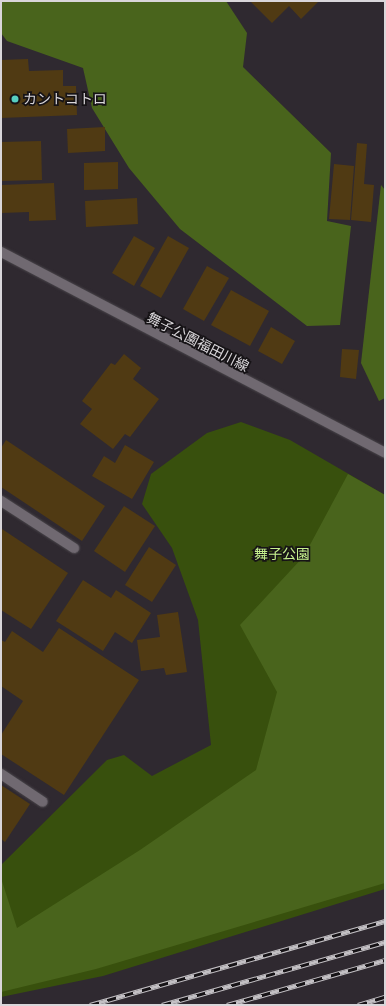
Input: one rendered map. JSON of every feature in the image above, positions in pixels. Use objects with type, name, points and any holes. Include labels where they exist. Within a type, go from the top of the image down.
[{"type":"street","name":"舞子公園福田川線","points":[[1,252],[385,453]]},
{"type":"street","points":[[1,501],[74,548]]},
{"type":"street","points":[[1,774],[43,802]]},
{"type":"green space","points":[[1,1],[226,1],[247,33],[243,67],[331,153],[327,221],[351,226],[340,325],[307,326],[180,229],[129,168],[92,108],[83,68],[7,41],[1,33]]},
{"type":"green space","points":[[381,185],[385,190],[385,398],[379,401],[361,363]]},
{"type":"green space","name":"舞子公園","points":[[241,422],[290,440],[385,495],[385,889],[103,976],[1,997],[1,865],[107,760],[124,755],[152,776],[211,745],[198,620],[172,548],[142,504],[151,474],[207,433]]},
{"type":"green space","points":[[348,474],[385,495],[385,883],[96,969],[1,992],[1,878],[17,928],[140,850],[256,770],[277,692],[240,625],[304,556]]},
{"type":"building","points":[[250,1],[319,1],[301,19],[289,6],[272,23]]},
{"type":"building","points":[[28,59],[29,71],[63,70],[63,86],[76,86],[77,115],[1,118],[1,60]]},
{"type":"building","points":[[105,127],[105,151],[68,153],[67,129]]},
{"type":"building","points":[[41,141],[42,180],[1,181],[1,142]]},
{"type":"building","points":[[357,143],[367,144],[364,184],[374,185],[371,222],[351,220]]},
{"type":"building","points":[[118,162],[118,189],[84,190],[84,163]]},
{"type":"building","points":[[334,164],[354,166],[350,220],[329,219]]},
{"type":"building","points":[[54,183],[56,220],[29,221],[29,212],[1,213],[1,185]]},
{"type":"building","points":[[137,198],[138,224],[86,227],[85,201]]},
{"type":"building","points":[[134,236],[155,248],[134,286],[112,273]]},
{"type":"building","points":[[168,236],[189,248],[161,298],[140,286]]},
{"type":"building","points":[[207,266],[229,278],[204,321],[183,309]]},
{"type":"building","points":[[231,290],[269,311],[250,346],[211,325]]},
{"type":"building","points":[[271,327],[295,341],[282,364],[258,351]]},
{"type":"building","points":[[342,349],[359,350],[356,379],[340,377]]},
{"type":"building","points":[[124,354],[141,368],[133,379],[159,399],[130,437],[125,434],[113,449],[80,424],[92,409],[82,401],[111,363],[115,365]]},
{"type":"building","points":[[6,440],[105,506],[82,541],[1,487],[1,448]]},
{"type":"building","points":[[125,445],[154,462],[132,499],[92,476],[104,456],[115,463]]},
{"type":"building","points":[[124,506],[155,526],[125,572],[94,551]]},
{"type":"building","points":[[2,529],[68,573],[31,629],[1,610]]},
{"type":"building","points":[[149,547],[176,565],[152,602],[125,585]]},
{"type":"building","points":[[83,580],[111,598],[116,590],[151,613],[132,643],[115,632],[103,651],[56,621]]},
{"type":"building","points":[[178,612],[187,672],[166,675],[164,668],[141,671],[137,640],[160,637],[157,615]]},
{"type":"building","points":[[59,628],[139,680],[64,795],[1,754],[1,735],[23,701],[1,686],[1,640],[5,642],[12,631],[43,652]]},
{"type":"building","points":[[1,785],[30,804],[5,842],[1,839]]},
{"type":"railway","points":[[90,1005],[385,921]]},
{"type":"railway","points":[[162,1005],[385,942]]},
{"type":"railway","points":[[227,1005],[385,960]]},
{"type":"railway","points":[[358,1005],[385,997]]},
{"type":"place","name":"カントコトロ","points":[[15,99]]}]
